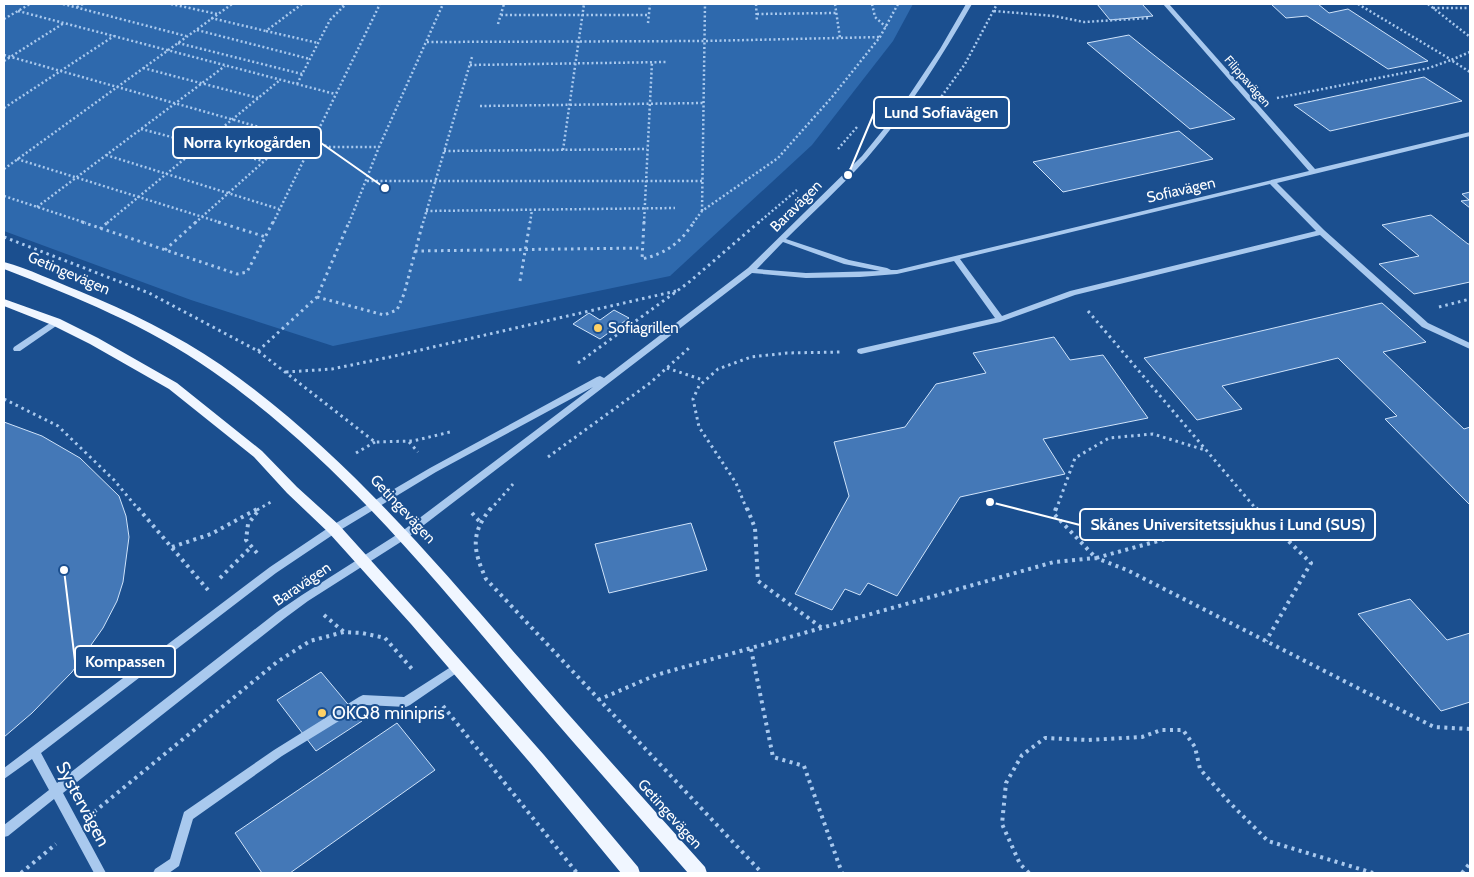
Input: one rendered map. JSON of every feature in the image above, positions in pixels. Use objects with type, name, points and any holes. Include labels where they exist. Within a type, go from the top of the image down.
[{"type":"main road","name":"Getingevägen","points":[[4,265],[111,310],[163,335],[255,396],[297,430],[376,503],[699,873]]},
{"type":"main road","points":[[4,302],[56,322],[130,360],[173,386],[258,454],[292,490],[334,529],[457,667],[632,873]]},
{"type":"street","name":"Baravägen","points":[[4,832],[289,610],[404,535],[751,270],[858,163],[896,116],[943,49],[969,4]]},
{"type":"street","name":"Filippavägen","points":[[1166,4],[1314,172]]},
{"type":"street","name":"Sofiavägen","points":[[751,270],[774,274],[828,277],[897,272],[1470,134]]},
{"type":"street","points":[[1272,182],[1321,232],[1425,325],[1470,346]]},
{"type":"street","points":[[861,351],[1000,319],[1073,293],[1321,232]]},
{"type":"street","name":"Sofiavägen","points":[[783,240],[847,262],[897,272]]},
{"type":"street","points":[[956,258],[1000,319]]},
{"type":"street","name":"Baravägen","points":[[4,774],[273,570],[334,529],[376,503],[541,410],[622,368]]},
{"type":"street","points":[[159,873],[175,862],[188,816],[195,811],[278,754],[363,700],[406,702],[457,667]]},
{"type":"street","name":"Systervägen","points":[[34,751],[100,873]]},
{"type":"lane","points":[[17,349],[56,322]]},
{"type":"path","points":[[4,19],[30,4]]},
{"type":"path","points":[[63,4],[187,36]]},
{"type":"path","points":[[77,8],[83,4]]},
{"type":"path","points":[[171,4],[217,14]]},
{"type":"path","points":[[4,169],[232,4]]},
{"type":"path","points":[[266,31],[302,4]]},
{"type":"path","points":[[297,84],[330,20],[345,5],[339,4]]},
{"type":"path","points":[[4,196],[237,274],[247,272],[380,4]]},
{"type":"path","points":[[258,351],[317,297],[367,181],[378,147],[443,4]]},
{"type":"path","points":[[498,24],[504,4]]},
{"type":"path","points":[[563,150],[584,4]]},
{"type":"path","points":[[648,23],[650,4]]},
{"type":"path","points":[[702,211],[705,4]]},
{"type":"path","points":[[756,4],[757,22]]},
{"type":"path","points":[[835,4],[840,38]]},
{"type":"path","points":[[872,4],[875,17],[886,27]]},
{"type":"path","points":[[652,62],[642,259],[661,254],[684,237],[702,211],[778,158],[832,97],[880,37],[898,4]]},
{"type":"path","points":[[1358,4],[1470,72]]},
{"type":"path","points":[[1428,4],[1470,37]]},
{"type":"path","points":[[1433,8],[1470,8]]},
{"type":"path","points":[[18,11],[336,94]]},
{"type":"path","points":[[994,11],[1054,16],[1084,22],[1176,16]]},
{"type":"path","points":[[757,14],[836,13]]},
{"type":"path","points":[[501,15],[649,15]]},
{"type":"path","points":[[211,18],[318,43]]},
{"type":"path","points":[[4,61],[65,23]]},
{"type":"path","points":[[196,29],[310,59]]},
{"type":"path","points":[[4,108],[114,36]]},
{"type":"path","points":[[427,42],[705,41],[880,37]]},
{"type":"path","points":[[177,43],[302,74]]},
{"type":"path","points":[[1252,103],[1429,68],[1470,52]]},
{"type":"path","points":[[4,55],[330,147],[378,147]]},
{"type":"path","points":[[317,297],[384,315],[397,310],[404,294],[434,181],[472,57]]},
{"type":"path","points":[[470,65],[667,62]]},
{"type":"path","points":[[37,207],[226,65]]},
{"type":"path","points":[[142,68],[258,98]]},
{"type":"path","points":[[100,229],[280,79]]},
{"type":"path","points":[[480,106],[704,103]]},
{"type":"path","points":[[837,151],[861,123]]},
{"type":"path","points":[[141,129],[264,161]]},
{"type":"path","points":[[166,250],[292,136]]},
{"type":"path","points":[[444,151],[647,149]]},
{"type":"path","points":[[106,155],[279,209]]},
{"type":"path","points":[[17,159],[266,237]]},
{"type":"path","points":[[367,181],[703,181]]},
{"type":"path","points":[[574,365],[678,290],[738,242],[803,184]]},
{"type":"path","points":[[426,211],[675,208]]},
{"type":"path","points":[[520,281],[532,210]]},
{"type":"path","points":[[415,251],[642,248]]},
{"type":"path","points":[[286,372],[332,369],[390,357],[678,290]]},
{"type":"path","points":[[1073,293],[1260,513],[1312,563],[1266,641]]},
{"type":"path","points":[[823,628],[758,581],[755,528],[736,483],[699,427],[693,399],[704,380],[727,364],[760,355],[861,351]]},
{"type":"path","points":[[667,368],[704,380]]},
{"type":"path","points":[[4,399],[58,426],[114,480],[208,590]]},
{"type":"path","points":[[375,442],[392,444],[409,442],[454,431]]},
{"type":"path","points":[[1205,450],[1153,434],[1109,438],[1075,458],[1054,514],[1096,558],[1127,570],[1434,727],[1470,729]]},
{"type":"path","points":[[172,547],[211,534],[259,510],[248,524],[246,540],[251,547]]},
{"type":"path","points":[[598,700],[656,675],[1054,562],[1096,558],[1260,513]]},
{"type":"path","points":[[486,579],[762,873]]},
{"type":"path","points":[[129,783],[277,662],[310,641],[344,632],[362,633],[385,638],[427,686],[578,873]]},
{"type":"path","points":[[751,649],[772,757],[804,766],[842,873]]},
{"type":"path","points":[[1029,873],[1020,864],[1002,824],[1006,783],[1022,755],[1045,738],[1088,740],[1142,737],[1161,730],[1183,730],[1195,747],[1200,769],[1229,802],[1268,841],[1373,873]]},
{"type":"path","points":[[1462,873],[1470,863]]},
{"type":"shaded area","points":[[4,4],[913,4],[893,41],[812,145],[670,276],[333,346],[191,300],[4,231]]},
{"type":"building","points":[[1097,4],[1142,4],[1153,16],[1110,20]]},
{"type":"building","points":[[1271,4],[1318,4],[1329,13],[1348,9],[1428,61],[1388,69],[1307,16],[1286,18]]},
{"type":"building","points":[[1129,35],[1235,119],[1190,129],[1087,43]]},
{"type":"building","points":[[1424,77],[1462,101],[1330,131],[1294,105]]},
{"type":"building","points":[[1179,131],[1213,159],[1063,192],[1033,162]]},
{"type":"building","points":[[1470,192],[1470,208],[1461,201],[1469,200],[1462,194]]},
{"type":"building","points":[[1431,215],[1470,244],[1470,282],[1414,294],[1379,264],[1419,256],[1382,225]]},
{"type":"building","points":[[1382,303],[1426,342],[1383,352],[1464,429],[1470,427],[1470,505],[1385,419],[1397,416],[1338,358],[1222,386],[1242,409],[1197,420],[1144,358]]},
{"type":"building","name":"Sofiagrillen","points":[[614,310],[629,318],[600,339],[573,324],[589,313],[600,320]]},
{"type":"building","points":[[1054,337],[1070,360],[1103,355],[1148,418],[1043,439],[1065,474],[960,497],[897,596],[868,583],[860,595],[845,589],[832,610],[795,594],[849,496],[834,442],[905,427],[936,384],[986,373],[973,353]]},
{"type":"building","points":[[4,422],[42,436],[80,458],[119,496],[126,516],[129,537],[123,582],[117,601],[103,628],[72,672],[32,713],[4,737]]},
{"type":"building","points":[[691,523],[707,570],[609,593],[595,544]]},
{"type":"building","points":[[1410,599],[1447,640],[1470,633],[1470,702],[1441,711],[1358,614]]},
{"type":"building","points":[[321,672],[362,721],[316,751],[277,700]]},
{"type":"building","points":[[397,723],[435,770],[290,873],[262,873],[235,833]]},
{"type":"place","name":"Lund Sofiavägen","points":[[848,175]]},
{"type":"place","name":"Norra kyrkogården","points":[[385,188]]},
{"type":"place","name":"Sofiagrillen","points":[[598,328]]},
{"type":"place","name":"Skånes Universitetssjukhus i Lund (SUS)","points":[[990,502]]},
{"type":"place","name":"Kompassen","points":[[64,570]]},
{"type":"place","name":"OKQ8 minipris","points":[[322,713]]}]
